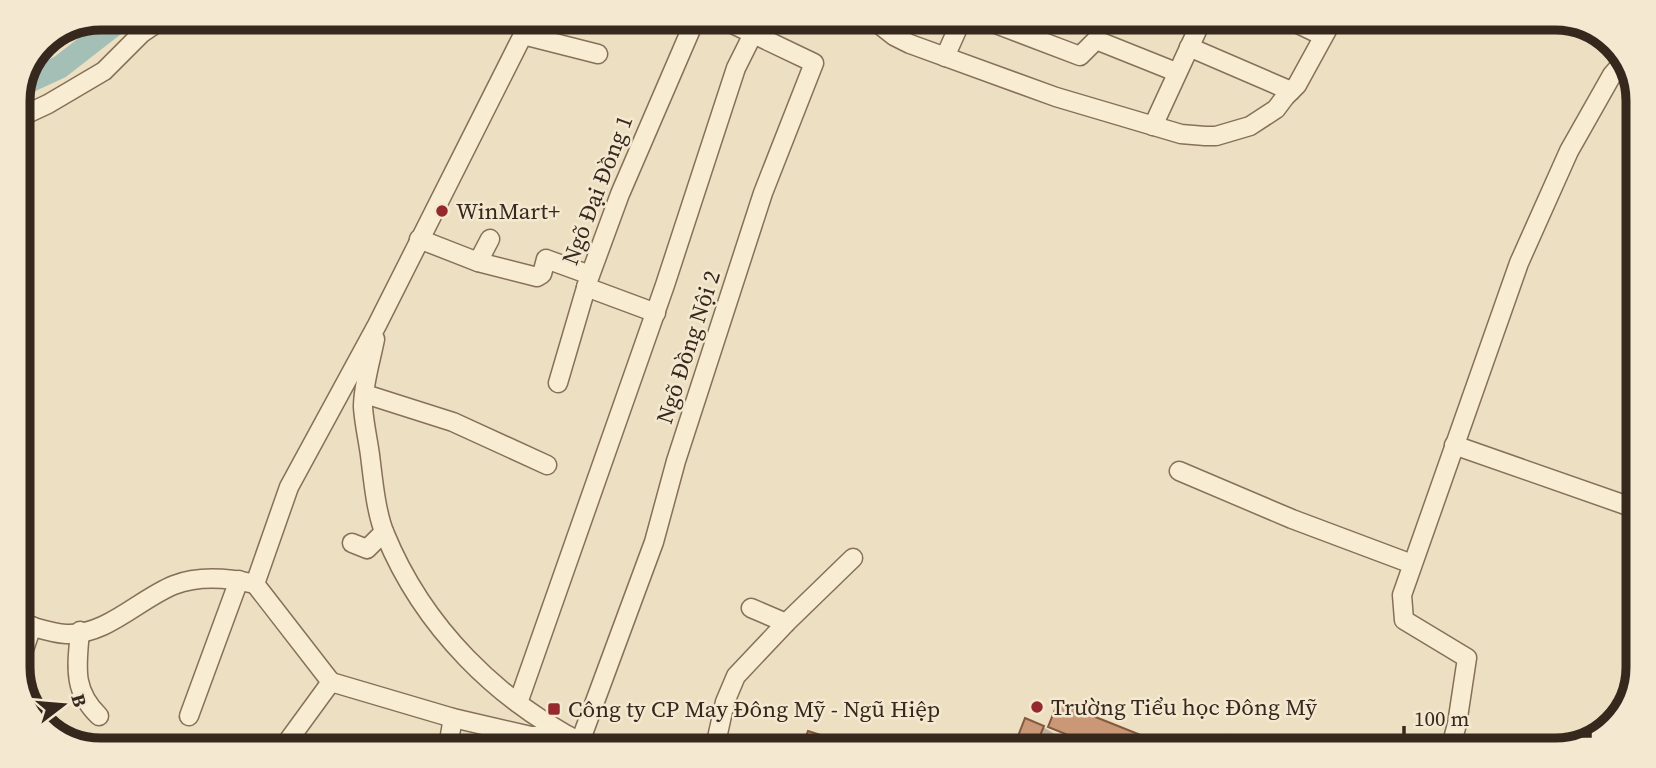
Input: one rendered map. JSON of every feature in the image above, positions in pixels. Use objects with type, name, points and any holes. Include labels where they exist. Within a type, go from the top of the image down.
[{"type":"street","points":[[30,112],[104,71],[146,30]]},
{"type":"street","points":[[189,716],[289,487],[377,325],[525,30]]},
{"type":"street","points":[[535,30],[598,54]]},
{"type":"street","name":"Ngõ Đại Đồng 1","points":[[558,383],[588,281],[645,132],[691,30]]},
{"type":"street","name":"Ngõ Đồng Nội 2","points":[[580,738],[654,542],[676,461],[763,193],[814,63],[745,30]]},
{"type":"street","points":[[886,30],[894,36],[945,57],[1056,97],[1181,134],[1205,136],[1250,126],[1270,113],[1297,85],[1326,30]]},
{"type":"street","points":[[945,57],[957,30]]},
{"type":"street","points":[[1012,30],[1080,56],[1096,40],[1176,72]]},
{"type":"street","points":[[1153,126],[1196,30]]},
{"type":"street","points":[[519,704],[656,313],[736,68],[753,34]]},
{"type":"street","points":[[1189,47],[1291,91]]},
{"type":"street","points":[[1453,738],[1467,658],[1404,620],[1402,595],[1519,263],[1569,151],[1618,68]]},
{"type":"street","points":[[419,239],[478,262],[537,277],[542,274],[546,259],[656,313]]},
{"type":"street","points":[[478,262],[490,239]]},
{"type":"street","points":[[377,325],[363,406],[384,532],[413,591],[444,635],[493,685],[572,738]]},
{"type":"street","points":[[365,394],[453,422],[547,465]]},
{"type":"street","points":[[1454,445],[1626,505]]},
{"type":"street","points":[[1179,471],[1292,519],[1412,564]]},
{"type":"street","points":[[352,543],[367,549],[384,532]]},
{"type":"street","points":[[717,738],[725,702],[736,676],[853,558]]},
{"type":"street","points":[[30,625],[67,634],[99,627],[174,585],[196,579],[247,582],[331,682],[453,718],[547,738]]},
{"type":"street","points":[[751,608],[786,623]]},
{"type":"street","points":[[80,631],[79,685],[83,698],[99,716]]},
{"type":"street","points":[[290,738],[331,682]]},
{"type":"street","points":[[449,738],[453,718]]},
{"type":"building","points":[[1058,702],[1153,738],[1076,738],[1048,727]]},
{"type":"building","points":[[1025,718],[1044,726],[1039,738],[1017,738]]},
{"type":"building","points":[[808,731],[830,738],[805,738]]},
{"type":"waterway","points":[[33,79],[60,67],[108,30]]},
{"type":"place","name":"WinMart+","points":[[442,211]]},
{"type":"place","name":"Trường Tiểu học Đông Mỹ","points":[[1037,707]]},
{"type":"place","name":"Công ty CP May Đông Mỹ - Ngũ Hiệp","points":[[554,709]]}]
